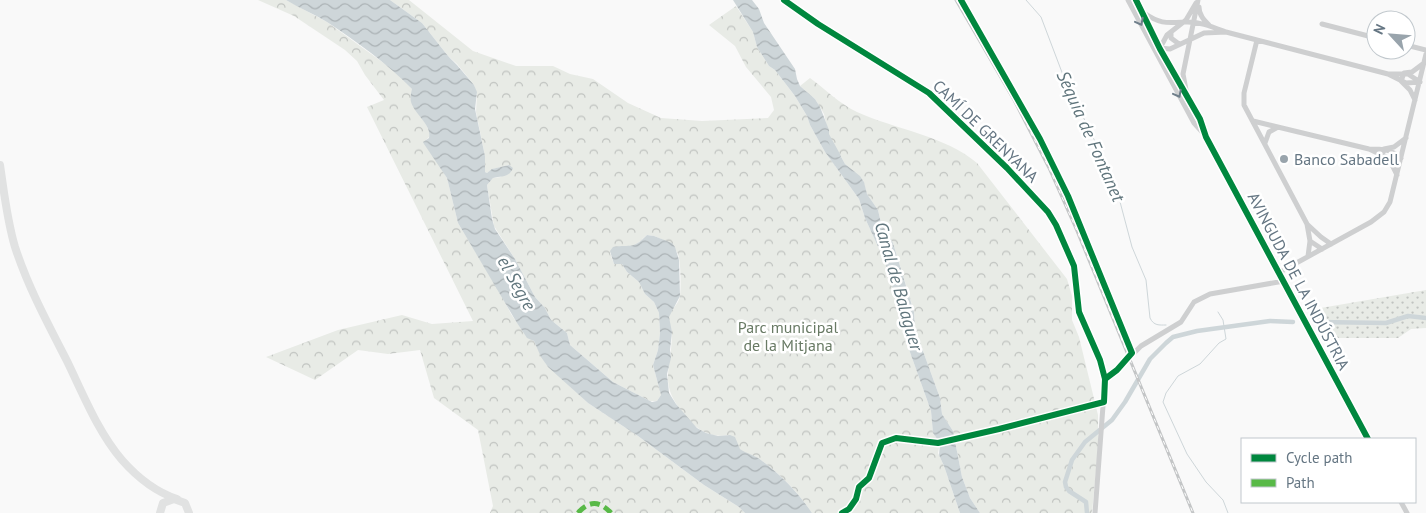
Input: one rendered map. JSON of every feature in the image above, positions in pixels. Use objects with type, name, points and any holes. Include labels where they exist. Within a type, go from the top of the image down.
[{"type":"main road","points":[[0,165],[15,245],[24,273],[108,440],[124,462],[155,489],[185,503],[189,513]]},
{"type":"main road","points":[[155,489],[161,502],[160,511]]},
{"type":"main road","points":[[160,511],[170,500],[178,499]]},
{"type":"street","name":"CAMÍ DE GRENYANA","points":[[784,0],[818,24],[929,93],[1039,201],[1052,218],[1072,260],[1077,303],[1105,379]]},
{"type":"street","name":"AVINGUDA DE LA INDÚSTRIA","points":[[1128,0],[1194,123],[1206,136]]},
{"type":"street","name":"AVINGUDA DE LA INDÚSTRIA","points":[[1136,0],[1160,49],[1200,118],[1206,136],[1367,438]]},
{"type":"street","points":[[1159,59],[1162,41],[1191,13],[1198,0]]},
{"type":"street","points":[[1187,95],[1183,74],[1198,0]]},
{"type":"street","points":[[1198,0],[1199,12],[1210,26]]},
{"type":"street","points":[[1143,13],[1163,23],[1183,22],[1210,26],[1226,32],[1388,74],[1409,84],[1420,82]]},
{"type":"street","points":[[1322,24],[1366,35]]},
{"type":"street","points":[[1208,33],[1210,26]]},
{"type":"street","points":[[1171,32],[1171,38],[1179,44]]},
{"type":"street","points":[[1152,45],[1160,49],[1170,48],[1198,34],[1226,32]]},
{"type":"street","points":[[1257,40],[1243,99],[1244,105],[1307,224],[1310,241],[1308,256]]},
{"type":"street","points":[[1280,272],[1371,222],[1384,212],[1390,202],[1426,54]]},
{"type":"street","points":[[1388,74],[1412,72],[1424,62]]},
{"type":"street","points":[[1401,81],[1404,73]]},
{"type":"street","points":[[1404,73],[1420,82]]},
{"type":"street","points":[[1401,81],[1410,90],[1415,100]]},
{"type":"street","points":[[1253,121],[1369,149],[1390,159],[1401,158]]},
{"type":"street","points":[[1265,143],[1269,132],[1279,126]]},
{"type":"street","points":[[1369,149],[1394,147],[1406,137]]},
{"type":"street","points":[[1382,156],[1384,149]]},
{"type":"street","points":[[1384,149],[1398,154],[1401,158]]},
{"type":"street","points":[[1382,156],[1392,165],[1397,175]]},
{"type":"street","points":[[1307,224],[1331,244]]},
{"type":"street","points":[[1321,237],[1322,249]]},
{"type":"street","points":[[1310,241],[1322,249]]},
{"type":"street","points":[[1095,513],[1105,379],[1141,346],[1181,322],[1192,305],[1202,297],[1210,294],[1284,282]]},
{"type":"green space","points":[[258,0],[286,0],[327,22],[396,72],[412,89],[416,110],[426,124],[430,136],[425,141],[447,178],[458,223],[511,314],[526,336],[534,341],[546,364],[588,403],[638,436],[745,513],[490,513],[493,506],[478,430],[434,398],[420,350],[388,354],[358,350],[315,380],[266,357],[338,330],[402,315],[432,324],[473,321],[367,107],[384,100],[357,61],[345,50],[294,16]]},
{"type":"green space","name":"Parc municipal de la Mitjana","points":[[390,0],[409,0],[473,51],[516,66],[553,66],[570,74],[593,79],[628,103],[661,118],[702,121],[768,118],[774,110],[771,97],[746,67],[735,46],[709,25],[736,6],[753,32],[757,47],[769,66],[775,70],[795,96],[825,152],[859,199],[901,307],[906,341],[931,411],[933,433],[940,443],[938,453],[960,513],[812,513],[795,491],[759,458],[743,452],[728,435],[722,436],[706,433],[692,423],[678,407],[669,388],[668,370],[672,334],[669,316],[680,296],[680,269],[676,250],[660,238],[647,235],[633,246],[618,248],[610,253],[614,264],[622,264],[627,272],[639,282],[645,294],[654,302],[659,313],[660,333],[658,350],[653,365],[661,395],[657,401],[650,401],[613,382],[570,345],[567,333],[551,320],[545,308],[535,297],[515,259],[494,226],[487,185],[493,178],[501,177],[509,165],[493,169],[487,173],[485,172],[485,156],[476,112],[477,94],[474,85],[422,23]]},
{"type":"green space","points":[[810,78],[851,109],[935,139],[977,163],[1067,279],[1072,296],[1072,320],[1079,337],[1098,415],[1098,449],[1092,513],[980,513],[970,498],[962,477],[953,431],[942,414],[940,398],[915,329],[914,311],[893,243],[881,223],[878,210],[867,194],[863,180],[845,164],[834,148],[829,137],[824,114],[820,107],[815,99],[800,86]]},
{"type":"green space","points":[[1426,290],[1426,328],[1411,329],[1398,338],[1326,338],[1309,310]]},
{"type":"water","name":"el Segre","points":[[286,0],[390,0],[422,23],[474,85],[477,92],[475,109],[485,156],[485,172],[487,173],[492,169],[509,165],[513,168],[507,175],[493,178],[487,185],[492,219],[495,229],[515,259],[535,297],[545,308],[551,320],[567,333],[570,345],[613,382],[652,402],[657,401],[661,395],[653,365],[658,350],[660,333],[659,313],[654,302],[645,294],[639,282],[627,272],[622,264],[614,264],[610,251],[613,247],[635,245],[647,235],[672,243],[679,260],[680,296],[669,317],[672,332],[671,358],[667,374],[669,393],[697,428],[718,436],[730,435],[735,437],[740,449],[759,458],[789,484],[812,513],[745,513],[638,436],[588,403],[548,367],[534,341],[527,338],[517,323],[458,223],[447,178],[423,142],[429,138],[429,133],[426,124],[411,102],[412,89],[382,62],[349,37],[322,19]]},
{"type":"water","points":[[733,0],[752,0],[759,9],[764,23],[795,69],[800,86],[815,99],[820,107],[834,148],[845,164],[860,176],[864,182],[867,194],[878,210],[881,223],[893,243],[914,312],[915,329],[940,398],[942,414],[953,431],[962,477],[970,498],[980,513],[960,513],[939,455],[940,443],[933,433],[931,411],[906,341],[901,307],[859,199],[825,152],[795,96],[775,70],[769,66],[757,47],[753,32]]},
{"type":"waterway","name":"Séquia de Fontanet","points":[[1026,0],[1041,17],[1063,75],[1115,183],[1132,247],[1146,280],[1150,318],[1155,324],[1166,325]]},
{"type":"waterway","name":"Canal de Balaguer","points":[[827,135],[838,155]]},
{"type":"waterway","name":"Séquia de Fontanet","points":[[1218,312],[1223,320],[1226,339],[1219,343],[1200,364],[1178,376],[1166,393],[1163,402],[1187,454],[1206,482],[1223,500],[1228,513]]},
{"type":"waterway","points":[[1318,322],[1386,323],[1408,316],[1426,318]]},
{"type":"waterway","points":[[1087,513],[1086,502],[1066,487],[1065,482],[1072,460],[1085,442],[1112,420],[1125,402],[1150,359],[1166,343],[1173,337],[1197,331],[1270,321],[1293,322]]},
{"type":"railway","points":[[956,0],[1014,100],[1049,168],[1077,231],[1193,513]]},
{"type":"marked path","points":[[578,513],[590,504],[599,504],[611,513]]},
{"type":"cycle path","points":[[784,0],[818,24],[929,93],[1007,168],[1048,212],[1056,225],[1074,266],[1079,312],[1100,360],[1105,379],[1104,402],[938,443],[896,438],[882,443],[869,478],[859,487],[856,499],[849,509],[842,513]]},
{"type":"cycle path","points":[[961,0],[1040,139],[1068,196],[1132,353],[1117,370],[1105,379]]},
{"type":"cycle path","points":[[1136,0],[1160,49],[1200,119],[1206,137],[1367,438]]},
{"type":"place","name":"Banco Sabadell","points":[[1284,159]]}]
